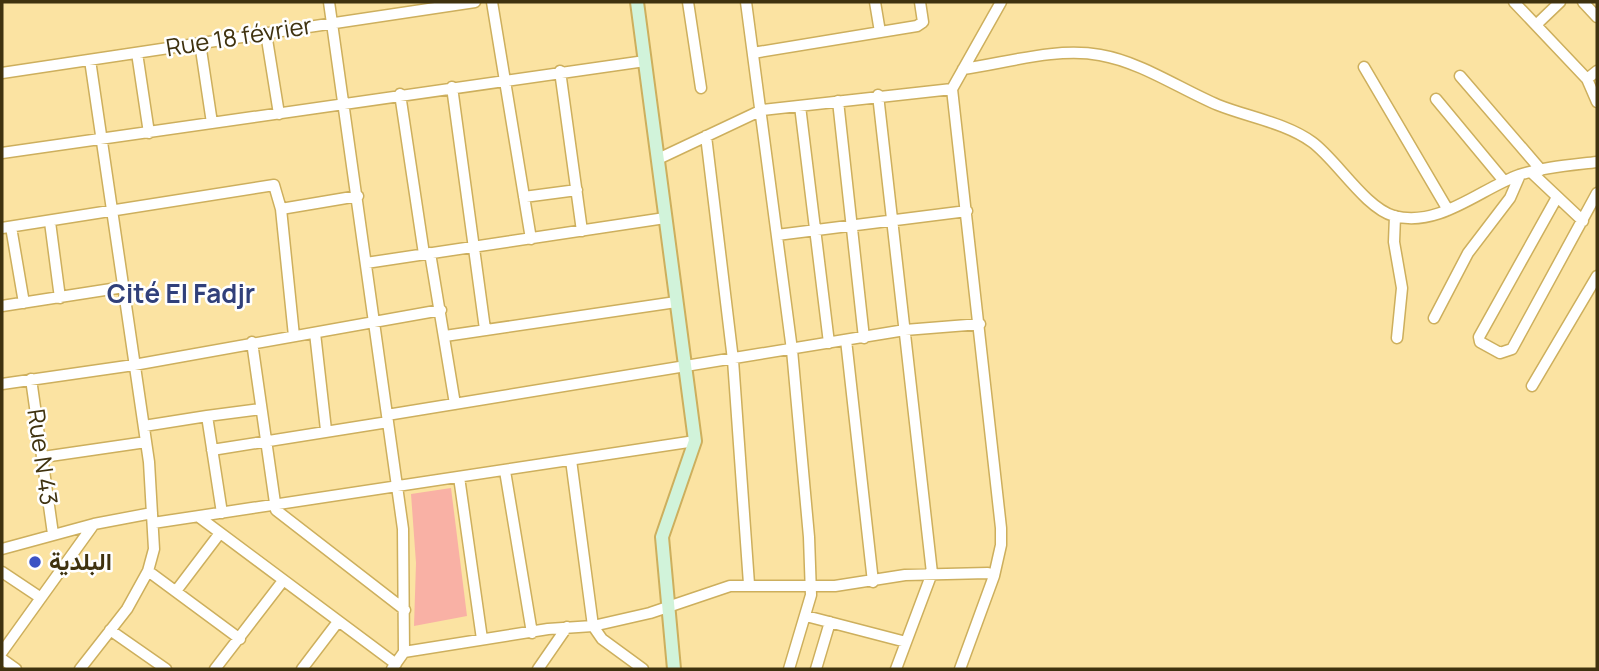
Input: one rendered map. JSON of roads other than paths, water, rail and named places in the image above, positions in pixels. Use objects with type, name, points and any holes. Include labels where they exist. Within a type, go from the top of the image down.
[{"type":"street","points":[[199,517],[394,667],[404,652],[405,610],[398,486],[372,324],[358,196],[329,2]]},
{"type":"street","name":"Rue 18 février","points":[[2,73],[332,23],[423,6],[475,2]]},
{"type":"street","points":[[492,2],[531,239]]},
{"type":"street","points":[[637,2],[695,441],[662,537],[674,669]]},
{"type":"street","points":[[688,2],[701,88]]},
{"type":"street","points":[[746,2],[792,350],[811,587],[806,616],[789,669]]},
{"type":"street","points":[[875,2],[880,32]]},
{"type":"street","points":[[753,52],[921,24],[920,2]]},
{"type":"street","points":[[960,669],[994,576],[1002,528],[952,89],[1001,2]]},
{"type":"street","points":[[1514,2],[1587,79],[1597,102]]},
{"type":"street","points":[[1536,24],[1560,2]]},
{"type":"street","points":[[1583,2],[1595,12]]},
{"type":"street","points":[[266,33],[279,114]]},
{"type":"street","points":[[200,43],[212,123]]},
{"type":"street","points":[[137,53],[149,133]]},
{"type":"street","points":[[963,69],[1043,56],[1100,55],[1121,61],[1217,104],[1310,140],[1324,152],[1344,177],[1380,208],[1395,216],[1425,215],[1448,210],[1520,175],[1597,162]]},
{"type":"street","points":[[80,669],[127,609],[148,570],[154,549],[144,426],[90,60]]},
{"type":"street","points":[[2,153],[560,71],[645,61]]},
{"type":"street","points":[[1364,67],[1448,210]]},
{"type":"street","points":[[560,71],[582,231]]},
{"type":"street","points":[[1587,79],[1597,71]]},
{"type":"street","points":[[1460,76],[1556,199],[1583,222]]},
{"type":"street","points":[[452,88],[485,329]]},
{"type":"street","points":[[658,159],[762,110],[878,95],[952,89]]},
{"type":"street","points":[[400,94],[427,254],[441,310],[455,404]]},
{"type":"street","points":[[878,95],[932,573],[896,669]]},
{"type":"street","points":[[1436,99],[1504,181]]},
{"type":"street","points":[[838,101],[864,338]]},
{"type":"street","points":[[800,106],[829,343]]},
{"type":"street","points":[[706,136],[733,360],[749,584]]},
{"type":"street","points":[[1434,318],[1468,253],[1510,198],[1520,175]]},
{"type":"street","points":[[24,303],[6,227],[272,184],[277,188],[281,209],[294,336]]},
{"type":"street","points":[[524,197],[577,190]]},
{"type":"street","points":[[1556,199],[1479,337],[1480,342],[1500,353],[1512,349],[1597,193]]},
{"type":"street","points":[[281,209],[358,196]]},
{"type":"street","points":[[777,235],[854,228],[967,211]]},
{"type":"street","points":[[1395,216],[1394,242],[1402,288],[1397,338]]},
{"type":"street","points":[[366,263],[665,218]]},
{"type":"street","points":[[50,222],[60,298]]},
{"type":"street","points":[[1532,386],[1597,276]]},
{"type":"street","points":[[2,306],[124,287]]},
{"type":"street","points":[[445,336],[676,302]]},
{"type":"street","points":[[2,384],[134,365],[441,310]]},
{"type":"street","points":[[212,450],[455,404],[905,330],[980,324]]},
{"type":"street","points":[[314,333],[326,430]]},
{"type":"street","points":[[846,340],[873,582]]},
{"type":"street","points":[[252,342],[265,441],[279,515],[405,610]]},
{"type":"street","name":"Rue N 43","points":[[31,379],[53,534]]},
{"type":"street","points":[[144,426],[261,409]]},
{"type":"street","points":[[207,416],[222,513]]},
{"type":"street","points":[[2,549],[94,524],[199,517],[695,441]]},
{"type":"street","points":[[43,457],[146,442]]},
{"type":"street","points":[[570,460],[593,626],[628,665],[643,669]]},
{"type":"street","points":[[505,471],[532,633]]},
{"type":"street","points":[[459,477],[482,639]]},
{"type":"street","points":[[2,652],[94,524]]},
{"type":"street","points":[[176,591],[219,533]]},
{"type":"street","points":[[148,570],[240,639]]},
{"type":"street","points":[[2,572],[41,598]]},
{"type":"street","points":[[404,652],[567,627],[593,626],[669,607],[730,586],[749,584],[811,587],[873,582],[932,573],[982,572],[994,576]]},
{"type":"street","points":[[215,669],[282,582]]},
{"type":"street","points":[[806,616],[906,642]]},
{"type":"street","points":[[816,669],[830,622]]},
{"type":"street","points":[[302,669],[337,623]]},
{"type":"street","points":[[538,669],[567,627]]},
{"type":"street","points":[[110,630],[166,669]]},
{"type":"street","points":[[2,659],[16,669]]},
{"type":"place","name":"البلدية","points":[[35,562]]},
{"type":"district","name":"Cité El Fadjr","points":[[181,294]]}]
